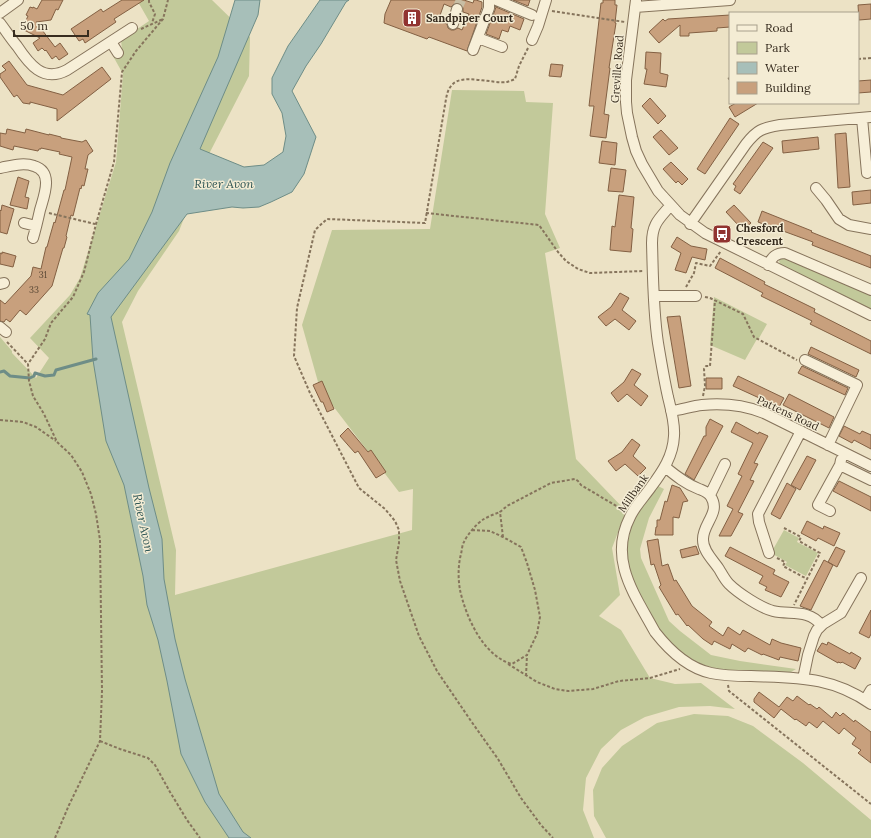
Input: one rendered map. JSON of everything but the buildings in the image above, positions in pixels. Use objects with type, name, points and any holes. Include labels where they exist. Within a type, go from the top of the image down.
[{"type":"street","points":[[0,13],[18,0]]},
{"type":"street","points":[[473,50],[489,8],[489,0]]},
{"type":"street","points":[[496,0],[532,15]]},
{"type":"street","points":[[532,40],[546,0]]},
{"type":"street","points":[[635,4],[730,0]]},
{"type":"street","name":"Greville Road","points":[[635,4],[626,102],[629,125],[636,151],[658,191],[670,206],[690,224],[705,233],[871,316]]},
{"type":"street","points":[[453,24],[457,9]]},
{"type":"street","points":[[0,23],[29,63],[39,71],[50,74],[64,72],[132,28]]},
{"type":"street","points":[[478,38],[502,47]]},
{"type":"street","points":[[111,42],[118,53]]},
{"type":"street","points":[[690,224],[746,144],[756,133],[766,127],[867,118],[867,174]]},
{"type":"street","points":[[0,168],[27,164],[35,166],[45,175],[47,189],[34,238]]},
{"type":"street","points":[[816,188],[839,219],[849,225],[871,229]]},
{"type":"street","name":"Millbank","points":[[670,206],[657,221],[653,231],[652,272],[658,342],[674,428],[674,437],[671,452],[665,467],[631,515],[623,535],[623,566],[627,579],[655,632],[666,646],[690,664],[710,673],[727,676],[803,679],[826,682],[848,691],[868,702]]},
{"type":"street","points":[[24,223],[36,226]]},
{"type":"street","points":[[768,265],[777,254],[785,253],[871,290]]},
{"type":"street","points":[[654,296],[696,296]]},
{"type":"street","points":[[805,360],[857,385],[828,445]]},
{"type":"street","name":"Pattens Road","points":[[671,412],[702,405],[721,404],[737,405],[749,408],[764,413],[871,466]]},
{"type":"street","points":[[769,553],[759,522],[758,514],[801,431]]},
{"type":"street","points":[[830,511],[818,505],[840,465],[844,452]]},
{"type":"street","points":[[710,495],[725,464]]},
{"type":"street","points":[[840,465],[871,480]]},
{"type":"street","points":[[665,467],[684,482],[704,490],[710,495],[714,508],[704,530],[702,539],[708,554],[727,582],[738,592],[765,608],[777,612],[811,616],[817,619],[821,625]]},
{"type":"street","points":[[803,679],[805,664],[816,630],[821,625],[841,613],[861,578]]},
{"type":"street","points":[[868,702],[871,690]]},
{"type":"path","points":[[149,0],[155,14],[152,23]]},
{"type":"path","points":[[28,364],[45,339],[51,322],[73,297],[84,272],[114,162],[122,72],[136,51],[163,19],[168,0]]},
{"type":"path","points":[[548,11],[625,22]]},
{"type":"path","points":[[132,28],[137,32],[152,23],[163,19]]},
{"type":"path","points":[[532,40],[519,66],[516,79],[507,82],[465,79],[458,80],[452,84],[446,99],[425,223],[327,219],[315,230],[297,308],[294,356],[310,393],[359,488],[385,509],[395,521],[399,530],[399,543],[396,560],[400,581],[419,636],[437,671],[498,759],[521,798],[541,825],[553,838]]},
{"type":"path","points":[[859,59],[871,58]]},
{"type":"path","points":[[40,211],[96,224]]},
{"type":"path","points":[[426,213],[540,225],[558,252],[566,261],[578,269],[590,273],[652,272]]},
{"type":"path","points":[[683,296],[683,288],[687,286],[694,273],[696,263],[710,266],[720,253]]},
{"type":"path","points":[[710,298],[743,314],[754,337],[803,363],[805,360]]},
{"type":"path","points":[[702,405],[705,386],[704,369],[706,366],[710,366],[715,300]]},
{"type":"path","points":[[4,333],[28,364],[29,381],[33,396],[44,414],[57,442]]},
{"type":"path","points":[[0,420],[23,422],[36,427],[57,442],[71,455],[82,472],[91,494],[100,540],[102,692],[100,741],[55,838]]},
{"type":"path","points":[[627,513],[581,485],[575,479],[546,485],[507,506],[500,512],[482,520],[472,530],[464,542],[459,563],[460,589],[466,609],[477,635],[490,652],[526,676],[555,689],[568,691],[593,689],[619,681],[650,678],[682,669]]},
{"type":"path","points":[[500,512],[503,537]]},
{"type":"path","points":[[784,528],[801,537],[799,541],[820,553],[790,613]]},
{"type":"path","points":[[472,530],[490,531],[521,547],[527,563],[535,590],[540,617],[537,634],[527,655],[526,676]]},
{"type":"path","points":[[769,553],[785,562],[783,566],[807,579]]},
{"type":"path","points":[[505,662],[512,664],[527,655]]},
{"type":"path","points":[[727,676],[729,691],[871,804]]},
{"type":"path","points":[[100,741],[148,758],[155,765],[173,798],[200,838]]},
{"type":"green space","points":[[137,0],[212,0],[250,37],[249,76],[210,152],[179,231],[138,291],[122,322],[176,550],[175,595],[412,530],[413,489],[399,492],[320,389],[302,325],[332,230],[430,229],[452,90],[524,91],[526,102],[553,103],[545,214],[560,248],[545,253],[576,459],[626,511],[612,548],[620,595],[599,616],[621,630],[650,678],[675,684],[701,683],[735,709],[710,706],[679,707],[645,717],[621,730],[601,749],[586,778],[583,810],[594,838],[0,838],[0,337],[12,353],[36,378],[49,358],[30,338],[70,295],[80,278],[116,162],[123,74],[113,56],[122,50],[121,40],[149,21]]},
{"type":"green space","points":[[782,258],[871,295],[871,309],[780,265],[779,260]]},
{"type":"green space","points":[[714,297],[767,324],[745,360],[710,345]]},
{"type":"green space","points":[[656,485],[664,489],[649,518],[640,549],[641,558],[669,621],[711,655],[740,661],[796,669],[791,672],[720,670],[698,663],[679,651],[663,636],[643,601],[630,574],[625,546],[634,516]]},
{"type":"green space","points":[[784,530],[799,538],[797,542],[818,553],[806,576],[785,565],[787,562],[771,553]]},
{"type":"green space","points":[[694,714],[728,716],[753,726],[803,763],[871,820],[871,838],[606,838],[594,816],[593,790],[602,768],[622,746],[657,723]]},
{"type":"water","name":"River Avon","points":[[235,0],[260,0],[258,15],[200,149],[244,167],[264,165],[283,152],[286,136],[282,113],[272,94],[272,78],[288,46],[320,0],[349,0],[346,2],[292,91],[316,137],[304,174],[292,192],[259,207],[232,207],[187,214],[111,317],[149,488],[162,539],[164,579],[175,639],[185,679],[219,794],[243,832],[251,838],[229,838],[205,802],[181,754],[158,640],[147,605],[143,576],[124,485],[106,441],[93,360],[90,315],[87,314],[98,293],[129,259],[152,212],[170,163],[218,57]]},
{"type":"waterway","points":[[0,372],[4,371],[10,376],[30,378],[34,376],[35,373],[45,376],[54,375],[56,370],[96,359]]},
{"type":"tunnel","points":[[457,9],[461,0]]},
{"type":"place","name":"Sandpiper Court","points":[[412,18]]},
{"type":"place","name":"Chesford Crescent","points":[[722,234]]}]
